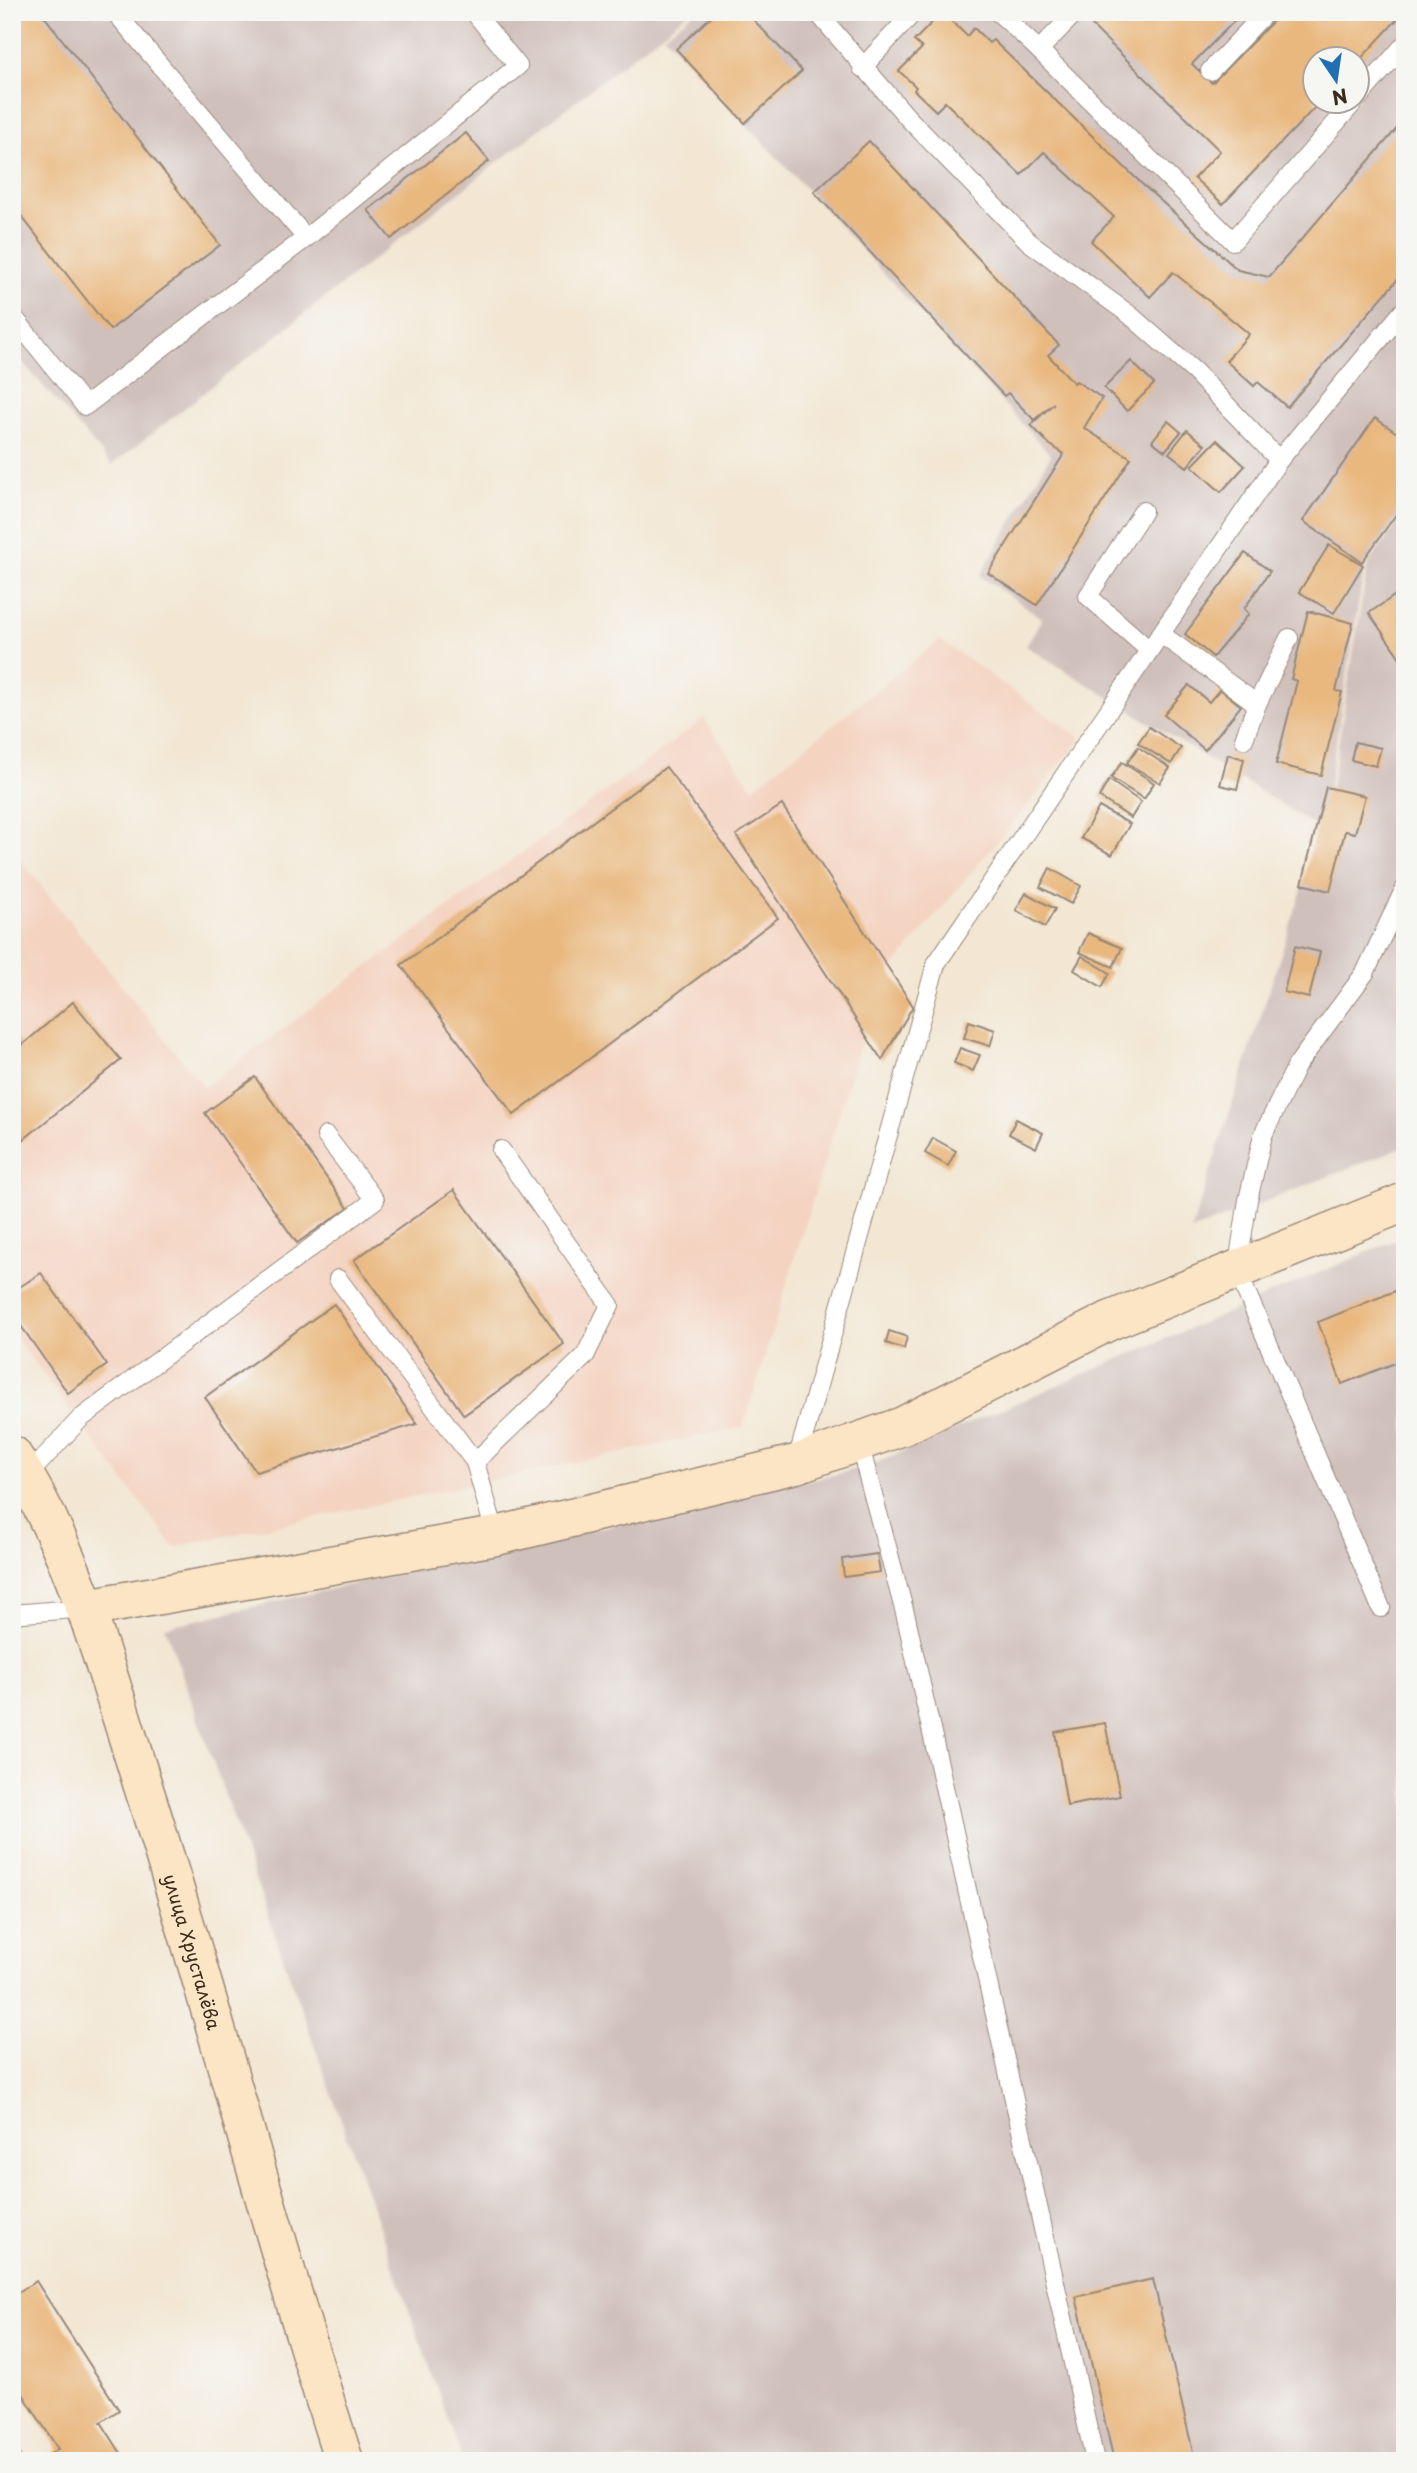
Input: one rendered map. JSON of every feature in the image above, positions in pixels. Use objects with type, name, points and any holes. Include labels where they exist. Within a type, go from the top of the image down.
[{"type":"main road","points":[[86,1608],[496,1536],[796,1464],[903,1426],[1109,1321],[1405,1202]]},
{"type":"main road","name":"улица Хрусталёва","points":[[19,1466],[86,1608],[193,1947],[292,2299],[344,2461]]},
{"type":"lane","points":[[115,12],[306,238]]},
{"type":"lane","points":[[12,315],[85,406],[306,238],[518,66],[474,12]]},
{"type":"lane","points":[[817,12],[862,68],[1029,242],[1130,315],[1195,372],[1279,460]]},
{"type":"lane","points":[[862,68],[914,12]]},
{"type":"lane","points":[[999,12],[1233,241],[1342,116]]},
{"type":"lane","points":[[1040,50],[1076,12]]},
{"type":"lane","points":[[1210,71],[1266,12]]},
{"type":"lane","points":[[1372,82],[1405,44]]},
{"type":"lane","points":[[796,1464],[936,964],[1279,460],[1405,309]]},
{"type":"lane","points":[[1143,511],[1088,596],[1149,650]]},
{"type":"lane","points":[[1161,634],[1258,704]]},
{"type":"lane","points":[[1244,739],[1289,638]]},
{"type":"lane","points":[[1381,1608],[1237,1270],[1248,1200],[1263,1135],[1297,1065],[1364,973],[1405,888]]},
{"type":"lane","points":[[19,1466],[375,1200],[326,1136]]},
{"type":"lane","points":[[475,1462],[585,1356],[610,1305],[500,1150]]},
{"type":"lane","points":[[338,1279],[475,1462],[496,1536]]},
{"type":"lane","points":[[859,1443],[906,1618],[1095,2461]]},
{"type":"lane","points":[[12,1614],[86,1608]]},
{"type":"shaded area","points":[[12,12],[689,12],[112,465],[12,350]]},
{"type":"shaded area","points":[[694,12],[1405,12],[1405,508],[1365,564],[1325,809],[1319,828],[1026,646],[1042,618],[980,576],[1051,455],[664,35]]},
{"type":"shaded area","points":[[1405,513],[1405,1146],[1191,1231],[1327,812],[1368,564]]},
{"type":"shaded area","points":[[940,640],[1082,739],[879,984],[743,1427],[174,1547],[12,1333],[12,850],[204,1087],[704,719],[753,788]]},
{"type":"shaded area","points":[[1405,1236],[1405,2461],[463,2461],[165,1627],[867,1467]]},
{"type":"building","points":[[12,12],[41,12],[220,245],[110,330],[12,204]]},
{"type":"building","points":[[716,12],[746,12],[802,71],[745,123],[676,49]]},
{"type":"building","points":[[942,12],[967,36],[974,28],[989,43],[993,40],[1142,184],[1238,270],[1269,277],[1405,119],[1405,271],[1287,407],[1258,382],[1254,386],[1226,361],[1249,334],[1173,272],[1150,297],[1091,241],[1114,217],[1044,152],[1021,175],[945,102],[936,111],[914,90],[916,87],[899,71],[922,48],[914,41]]},
{"type":"building","points":[[1095,12],[1243,12],[1192,64],[1212,83],[1282,12],[1404,12],[1372,47],[1302,46],[1302,116],[1307,116],[1223,204],[1194,178],[1220,151],[1087,21]]},
{"type":"building","points":[[466,133],[489,161],[391,239],[368,210]]},
{"type":"building","points":[[869,141],[1059,345],[1048,355],[1074,383],[1076,381],[1102,398],[1084,428],[1131,458],[1037,605],[988,573],[1064,454],[1049,444],[1031,425],[1054,403],[1034,420],[1008,393],[1004,396],[814,192]]},
{"type":"building","points":[[1131,361],[1154,384],[1127,411],[1104,388]]},
{"type":"building","points":[[1375,418],[1400,435],[1405,429],[1405,502],[1362,562],[1303,521]]},
{"type":"building","points":[[1168,421],[1181,432],[1165,451],[1152,441]]},
{"type":"building","points":[[1187,430],[1205,445],[1187,467],[1169,453]]},
{"type":"building","points":[[1217,440],[1245,466],[1221,492],[1192,466]]},
{"type":"building","points":[[1329,545],[1363,565],[1334,613],[1299,592]]},
{"type":"building","points":[[1245,553],[1270,571],[1244,609],[1249,614],[1213,657],[1185,634]]},
{"type":"building","points":[[1403,590],[1405,592],[1405,665],[1369,613]]},
{"type":"building","points":[[1308,611],[1353,623],[1336,691],[1342,692],[1321,775],[1276,764],[1297,681],[1291,679]]},
{"type":"building","points":[[1189,685],[1209,702],[1220,689],[1241,706],[1205,750],[1164,715]]},
{"type":"building","points":[[1149,727],[1181,748],[1171,764],[1138,743]]},
{"type":"building","points":[[1355,742],[1381,748],[1376,766],[1351,760]]},
{"type":"building","points":[[1138,747],[1170,768],[1160,783],[1127,763]]},
{"type":"building","points":[[1228,754],[1244,759],[1237,789],[1220,785]]},
{"type":"building","points":[[1122,762],[1154,783],[1144,799],[1111,778]]},
{"type":"building","points":[[666,767],[778,918],[514,1115],[401,965]]},
{"type":"building","points":[[1109,780],[1141,802],[1131,818],[1099,797]]},
{"type":"building","points":[[1326,787],[1365,796],[1355,833],[1345,831],[1330,891],[1302,884]]},
{"type":"building","points":[[782,805],[913,1006],[882,1060],[736,835]]},
{"type":"building","points":[[1099,807],[1130,824],[1112,855],[1081,838]]},
{"type":"building","points":[[1050,868],[1081,886],[1071,904],[1040,887]]},
{"type":"building","points":[[1026,893],[1055,909],[1045,927],[1016,910]]},
{"type":"building","points":[[1088,933],[1122,948],[1113,967],[1079,952]]},
{"type":"building","points":[[1295,946],[1320,952],[1309,998],[1284,992]]},
{"type":"building","points":[[1082,956],[1110,973],[1102,987],[1074,970]]},
{"type":"building","points":[[73,1002],[121,1060],[12,1149],[12,1033],[22,1045]]},
{"type":"building","points":[[969,1021],[995,1030],[990,1046],[964,1038]]},
{"type":"building","points":[[960,1048],[980,1055],[973,1071],[954,1063]]},
{"type":"building","points":[[255,1077],[348,1208],[297,1243],[205,1113]]},
{"type":"building","points":[[1016,1119],[1043,1133],[1036,1148],[1009,1134]]},
{"type":"building","points":[[933,1138],[956,1151],[948,1166],[925,1153]]},
{"type":"building","points":[[454,1190],[564,1344],[464,1415],[354,1260]]},
{"type":"building","points":[[41,1273],[107,1365],[68,1393],[12,1313],[12,1292]]},
{"type":"building","points":[[1405,1287],[1405,1359],[1342,1384],[1318,1322]]},
{"type":"building","points":[[334,1304],[417,1424],[256,1472],[205,1397]]},
{"type":"building","points":[[889,1331],[907,1337],[904,1349],[886,1343]]},
{"type":"building","points":[[877,1554],[880,1572],[844,1577],[842,1559]]},
{"type":"building","points":[[1105,1723],[1120,1796],[1067,1806],[1055,1732]]},
{"type":"building","points":[[1153,2279],[1195,2461],[1114,2461],[1076,2297]]},
{"type":"building","points":[[36,2281],[119,2410],[101,2422],[126,2461],[40,2461],[58,2449],[12,2377],[12,2296]]}]
